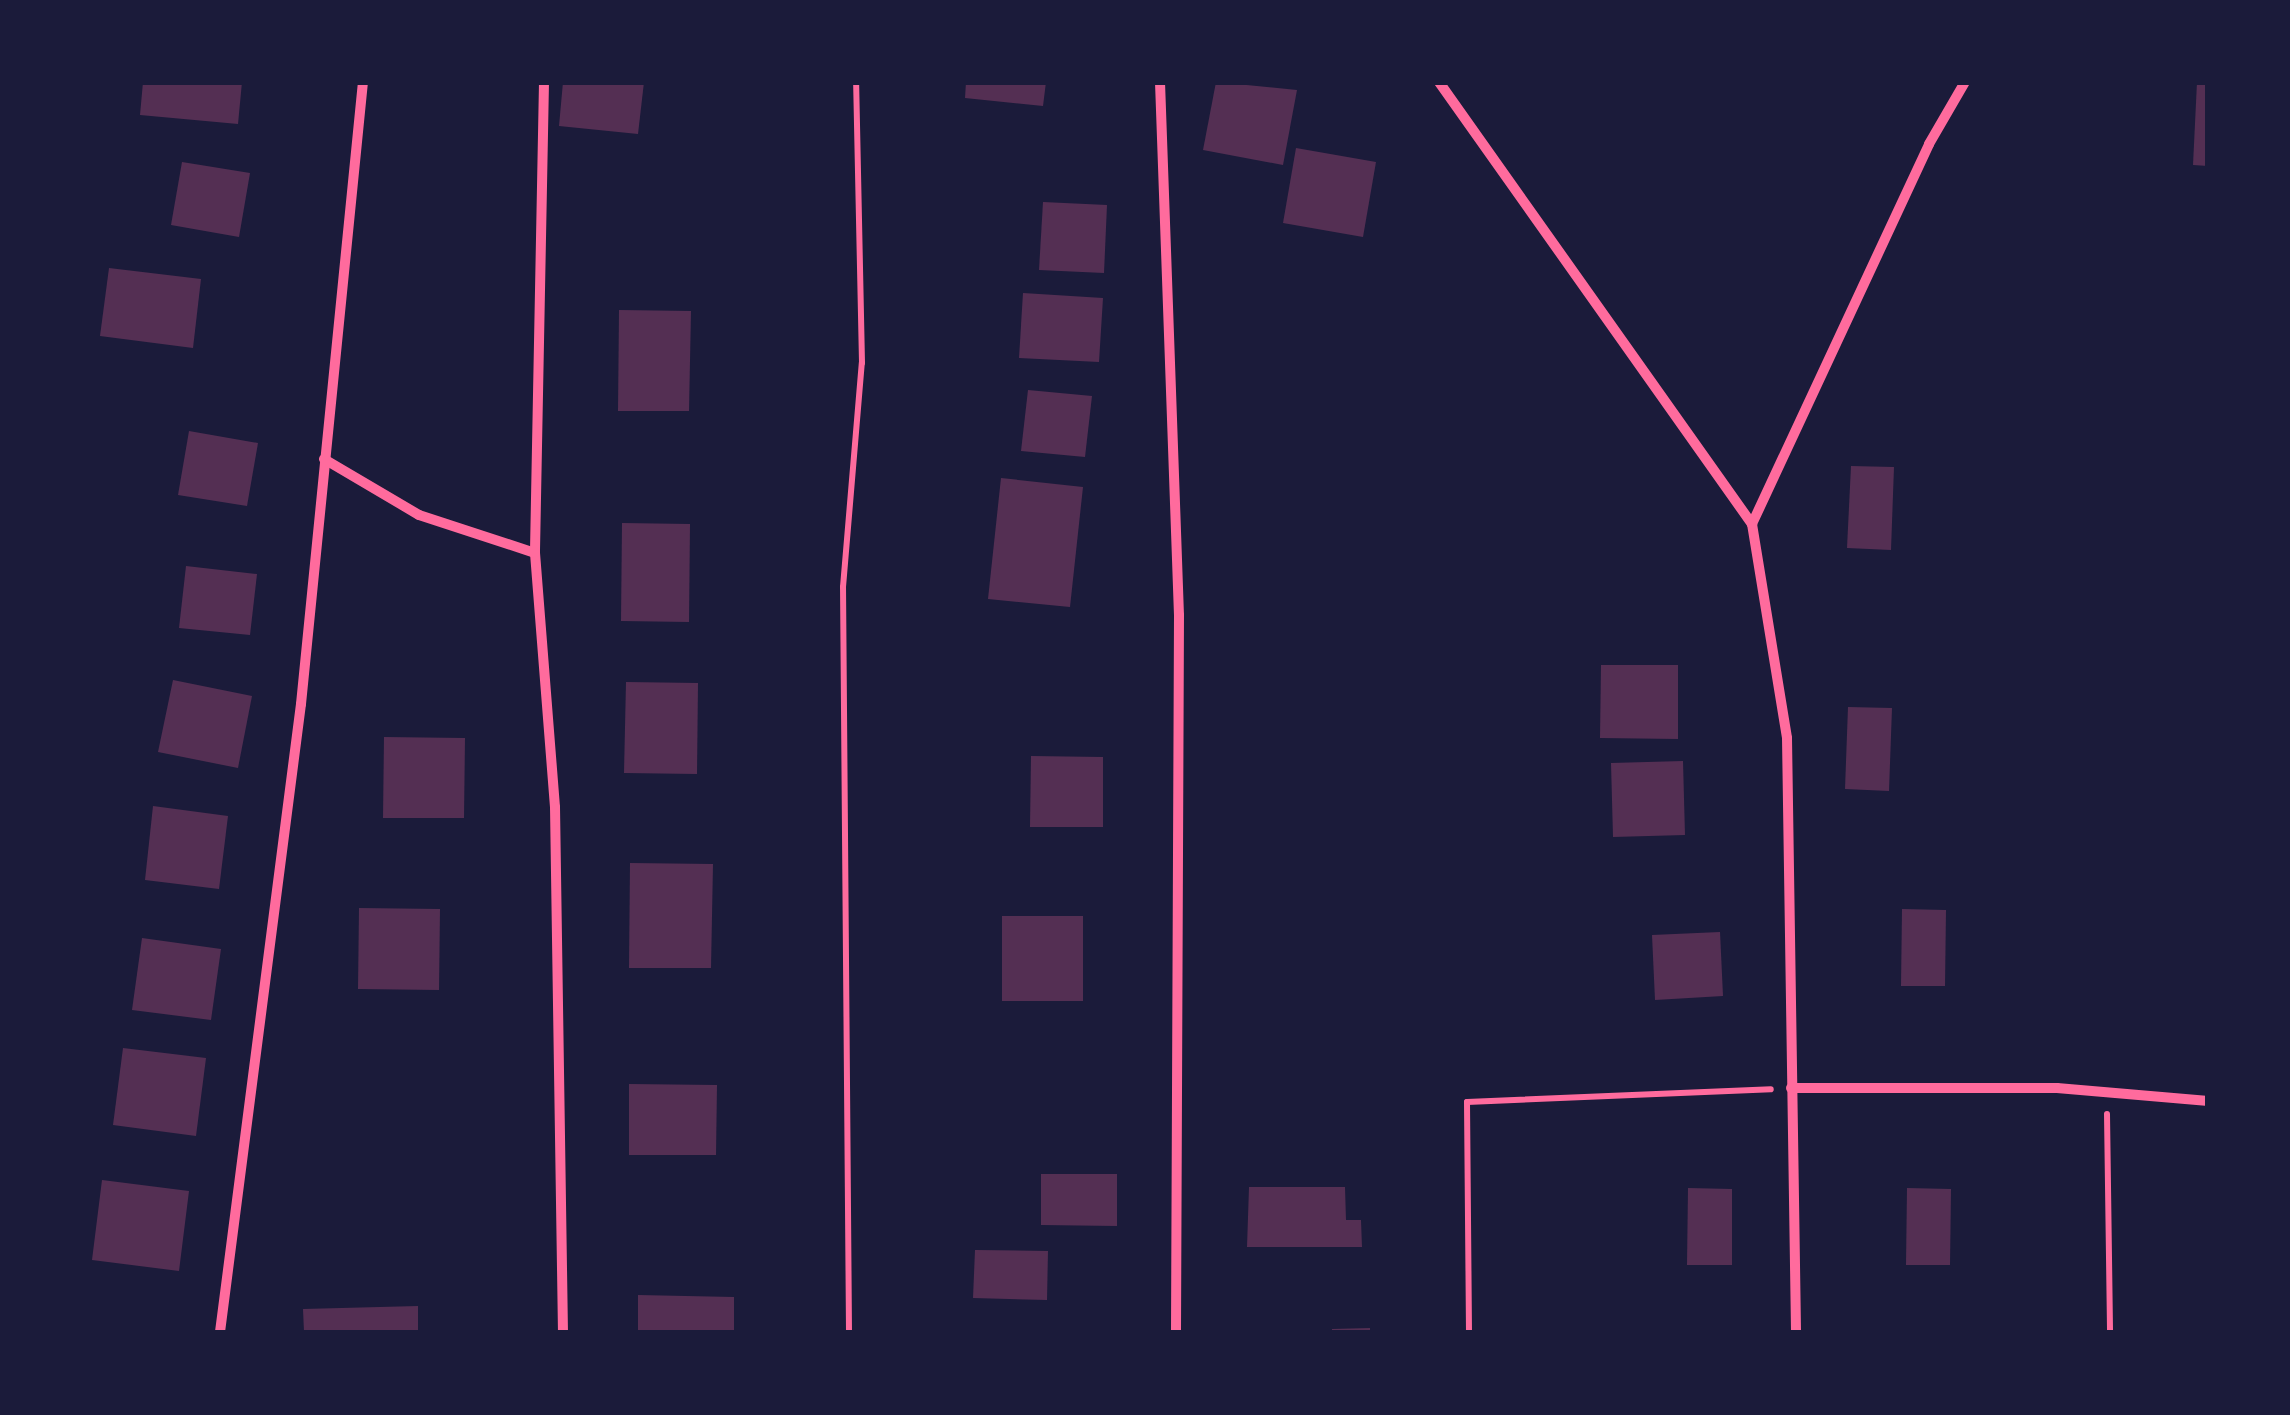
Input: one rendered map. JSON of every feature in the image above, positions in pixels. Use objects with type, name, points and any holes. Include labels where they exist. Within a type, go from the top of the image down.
[{"type":"street","points":[[220,1332],[300,704],[363,82]]},
{"type":"street","points":[[544,82],[535,554],[555,807],[563,1332]]},
{"type":"street","points":[[1160,82],[1180,616],[1176,1332]]},
{"type":"street","points":[[1439,82],[1752,524],[1787,738],[1796,1332]]},
{"type":"street","points":[[1752,524],[1929,144],[1966,82]]},
{"type":"street","points":[[324,459],[419,515],[535,554]]},
{"type":"street","points":[[1791,1088],[2106,1093],[2208,1101]]},
{"type":"path","points":[[849,1332],[843,587],[862,363],[856,82]]},
{"type":"path","points":[[1469,1332],[1467,1102],[1791,1088]]},
{"type":"path","points":[[2106,1093],[2110,1332]]},
{"type":"building","points":[[143,82],[242,82],[238,124],[140,115]]},
{"type":"building","points":[[563,82],[644,82],[638,134],[559,126]]},
{"type":"building","points":[[966,82],[1046,82],[1043,106],[965,98]]},
{"type":"building","points":[[1216,82],[1297,90],[1283,165],[1203,150]]},
{"type":"building","points":[[2197,82],[2208,83],[2208,166],[2193,165]]},
{"type":"building","points":[[1296,148],[1376,162],[1363,237],[1283,223]]},
{"type":"building","points":[[182,162],[250,173],[239,237],[171,225]]},
{"type":"building","points":[[1043,202],[1107,205],[1104,273],[1039,270]]},
{"type":"building","points":[[109,268],[201,279],[193,348],[100,336]]},
{"type":"building","points":[[1023,293],[1103,298],[1099,362],[1019,358]]},
{"type":"building","points":[[619,310],[691,311],[689,411],[618,411]]},
{"type":"building","points":[[1028,390],[1092,396],[1085,457],[1021,451]]},
{"type":"building","points":[[189,431],[258,443],[247,506],[178,495]]},
{"type":"building","points":[[1851,466],[1894,467],[1891,550],[1847,548]]},
{"type":"building","points":[[1001,478],[1083,487],[1070,607],[988,599]]},
{"type":"building","points":[[622,523],[690,524],[689,622],[621,621]]},
{"type":"building","points":[[186,566],[257,574],[250,635],[179,628]]},
{"type":"building","points":[[1601,665],[1678,665],[1678,739],[1600,738]]},
{"type":"building","points":[[173,680],[252,696],[238,768],[158,752]]},
{"type":"building","points":[[626,682],[698,683],[697,774],[624,773]]},
{"type":"building","points":[[1848,707],[1892,708],[1889,791],[1845,789]]},
{"type":"building","points":[[384,737],[465,738],[464,818],[383,818]]},
{"type":"building","points":[[1031,756],[1103,757],[1103,827],[1030,827]]},
{"type":"building","points":[[1683,761],[1685,835],[1613,837],[1611,763]]},
{"type":"building","points":[[153,806],[228,816],[219,889],[145,880]]},
{"type":"building","points":[[630,863],[713,864],[711,968],[629,968]]},
{"type":"building","points":[[359,908],[440,909],[439,990],[358,989]]},
{"type":"building","points":[[1902,909],[1946,910],[1945,986],[1901,986]]},
{"type":"building","points":[[1002,916],[1083,916],[1083,1001],[1002,1001]]},
{"type":"building","points":[[1720,932],[1723,996],[1655,1000],[1652,935]]},
{"type":"building","points":[[142,938],[221,949],[211,1020],[132,1010]]},
{"type":"building","points":[[123,1048],[206,1058],[196,1136],[113,1125]]},
{"type":"building","points":[[629,1084],[717,1085],[716,1155],[629,1155]]},
{"type":"building","points":[[1041,1174],[1117,1174],[1117,1226],[1041,1225]]},
{"type":"building","points":[[102,1180],[189,1191],[179,1271],[92,1260]]},
{"type":"building","points":[[1249,1187],[1345,1187],[1346,1220],[1361,1220],[1362,1247],[1247,1247]]},
{"type":"building","points":[[1688,1188],[1732,1189],[1732,1265],[1687,1265]]},
{"type":"building","points":[[1907,1188],[1951,1189],[1950,1265],[1906,1265]]},
{"type":"building","points":[[975,1250],[1048,1251],[1047,1300],[973,1298]]},
{"type":"building","points":[[638,1295],[734,1297],[734,1332],[638,1332]]},
{"type":"building","points":[[418,1306],[418,1332],[304,1332],[303,1309]]},
{"type":"building","points":[[1370,1328],[1370,1332],[1332,1332],[1332,1329]]}]
